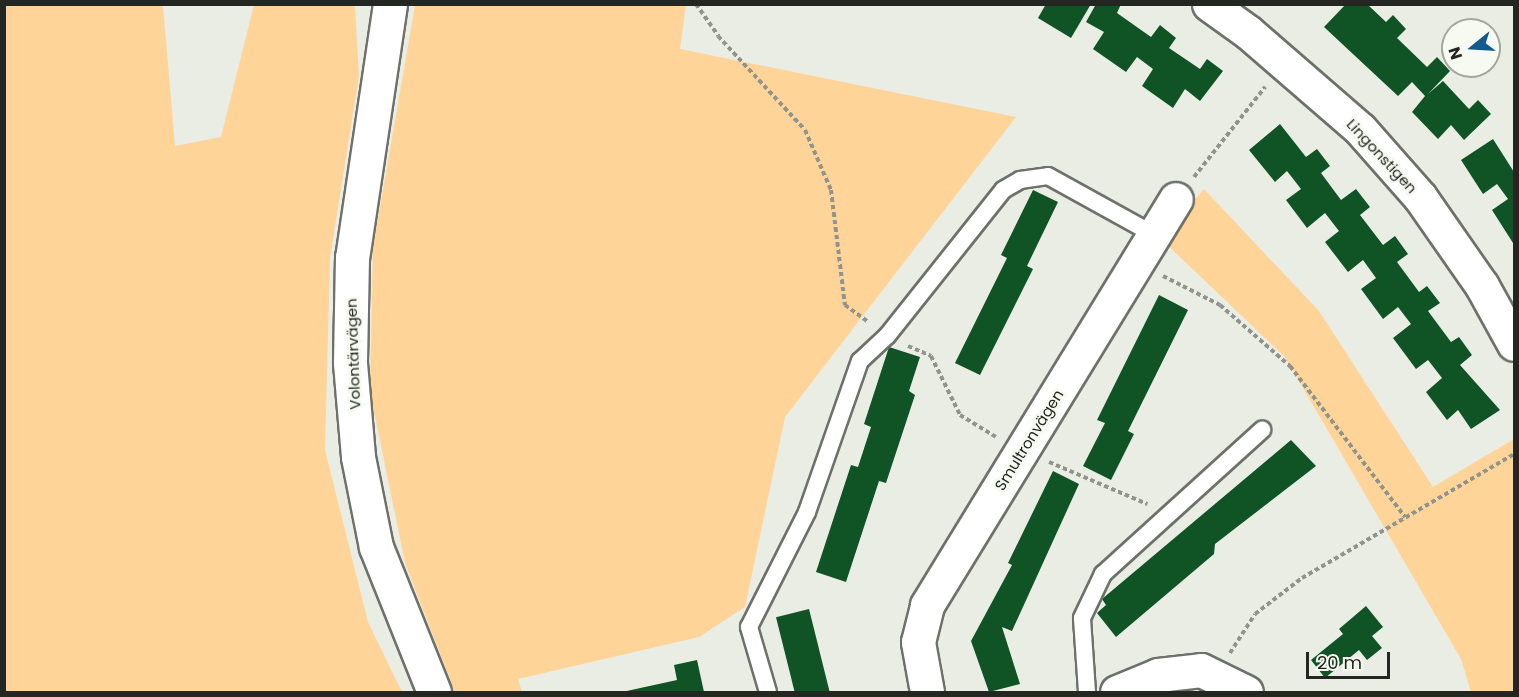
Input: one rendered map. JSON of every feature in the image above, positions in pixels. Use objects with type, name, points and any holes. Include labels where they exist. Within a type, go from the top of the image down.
[{"type":"street","name":"Volontärvägen","points":[[390,4],[352,257],[350,363],[358,457],[376,547],[434,693]]},
{"type":"street","name":"Lingonstigen","points":[[1209,4],[1284,63],[1360,129],[1420,197],[1482,286],[1515,344]]},
{"type":"street","name":"Smultronvägen","points":[[927,693],[918,642],[927,606],[1176,198]]},
{"type":"street","points":[[1118,693],[1158,675],[1201,670],[1217,674],[1246,693]]},
{"type":"lane","points":[[768,693],[749,627],[807,512],[860,361],[887,336],[1002,190],[1020,180],[1048,176],[1155,235]]},
{"type":"lane","points":[[1087,693],[1082,618],[1103,574],[1262,430]]},
{"type":"path","points":[[1176,198],[1284,63]]},
{"type":"path","points":[[1137,263],[1220,305],[1290,366],[1406,517]]},
{"type":"path","points":[[1217,674],[1255,614],[1302,578],[1515,454]]},
{"type":"shaded area","points":[[4,5],[163,5],[175,146],[221,137],[254,5],[355,5],[359,76],[330,258],[325,450],[368,622],[402,692],[5,692]]},
{"type":"shaded area","points":[[415,5],[686,5],[680,49],[1016,117],[785,417],[745,607],[699,637],[518,679],[522,692],[455,692],[405,563],[370,392],[373,248]]},
{"type":"shaded area","points":[[1204,189],[1319,311],[1433,487],[1514,439],[1514,692],[1471,692],[1461,659],[1285,357],[1161,239]]},
{"type":"building","points":[[1046,4],[1091,4],[1071,38],[1038,18]]},
{"type":"building","points":[[1096,4],[1121,4],[1117,13],[1151,37],[1160,25],[1176,38],[1169,48],[1200,69],[1207,59],[1223,71],[1200,101],[1185,89],[1173,108],[1142,86],[1153,69],[1137,57],[1126,72],[1093,49],[1104,32],[1086,22]]},
{"type":"building","points":[[1346,4],[1367,4],[1386,22],[1393,15],[1406,29],[1397,38],[1427,67],[1437,57],[1441,61],[1441,78],[1443,78],[1428,94],[1443,81],[1469,109],[1478,100],[1491,114],[1464,140],[1451,125],[1438,139],[1412,112],[1425,96],[1412,82],[1398,96],[1324,27]]},
{"type":"building","points":[[1280,124],[1306,157],[1317,149],[1330,166],[1321,173],[1341,200],[1356,189],[1370,207],[1360,215],[1383,245],[1395,236],[1408,254],[1397,262],[1419,292],[1427,286],[1440,303],[1428,311],[1451,342],[1459,337],[1472,355],[1460,365],[1500,410],[1471,429],[1458,410],[1447,420],[1426,392],[1442,378],[1428,360],[1416,369],[1393,338],[1411,324],[1398,307],[1383,319],[1361,289],[1376,278],[1363,260],[1348,272],[1325,242],[1339,231],[1325,213],[1307,228],[1286,200],[1301,189],[1287,171],[1275,182],[1249,150]]},
{"type":"building","points":[[1493,139],[1514,172],[1513,243],[1492,210],[1508,199],[1497,184],[1483,194],[1461,160]]},
{"type":"building","points":[[1033,190],[1058,202],[1027,266],[1033,269],[980,375],[955,363],[1007,258],[1001,255]]},
{"type":"building","points":[[1159,295],[1188,310],[1128,431],[1134,434],[1111,480],[1083,466],[1105,423],[1097,420]]},
{"type":"building","points":[[889,347],[920,357],[909,391],[915,395],[886,483],[879,481],[846,582],[816,572],[851,465],[858,467],[871,427],[864,424]]},
{"type":"building","points":[[1291,440],[1316,466],[1215,544],[1214,554],[1116,637],[1097,613],[1106,605],[1102,599]]},
{"type":"building","points":[[1053,471],[1079,484],[1012,631],[1002,627],[1020,684],[989,692],[971,641],[1012,565],[1008,563]]},
{"type":"building","points":[[1366,606],[1383,627],[1372,636],[1382,648],[1367,660],[1359,650],[1325,678],[1311,660],[1343,634],[1339,629]]},
{"type":"building","points":[[809,609],[830,691],[795,692],[776,617]]},
{"type":"building","points":[[697,660],[704,692],[622,692],[677,680],[674,665]]}]
